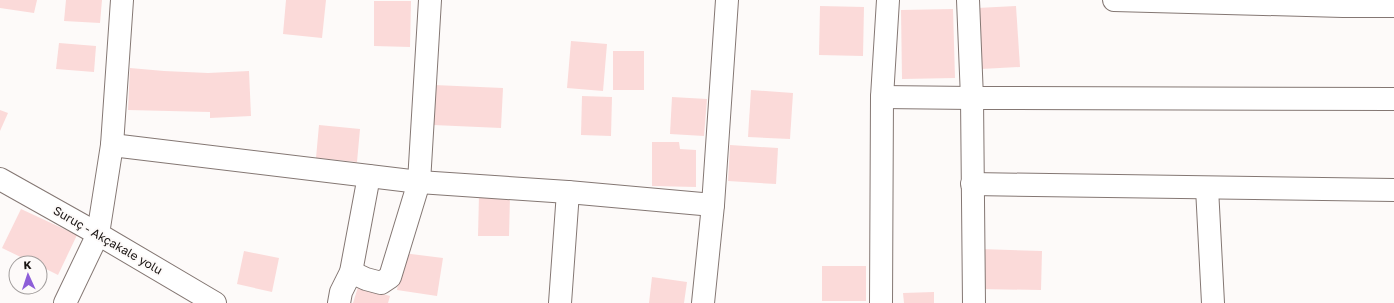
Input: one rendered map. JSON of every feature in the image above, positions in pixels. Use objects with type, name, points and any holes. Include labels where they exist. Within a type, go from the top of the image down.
[{"type":"street","points":[[65,303],[98,234],[112,145],[122,0]]},
{"type":"street","points":[[351,272],[366,279],[382,283],[390,277],[419,182],[430,0]]},
{"type":"street","points":[[703,303],[728,0]]},
{"type":"street","points":[[881,303],[882,96],[888,0]]},
{"type":"street","points":[[968,0],[972,98],[974,303]]},
{"type":"street","points":[[1114,0],[1344,3],[1394,6]]},
{"type":"street","points":[[882,96],[972,98],[1394,99]]},
{"type":"street","points":[[112,145],[419,182],[568,192],[712,205]]},
{"type":"street","points":[[339,303],[341,292],[351,272],[369,176]]},
{"type":"street","name":"Suruç - Akçakale yolu","points":[[0,179],[98,234],[215,303]]},
{"type":"street","points":[[972,184],[1394,190]]},
{"type":"street","points":[[1208,188],[1213,303]]},
{"type":"street","points":[[560,303],[568,192]]},
{"type":"building","points":[[0,0],[37,0],[34,13],[0,8]]},
{"type":"building","points":[[66,0],[102,0],[100,23],[64,21]]},
{"type":"building","points":[[286,0],[326,0],[322,38],[283,34]]},
{"type":"building","points":[[374,1],[411,1],[410,47],[374,46]]},
{"type":"building","points":[[820,6],[864,7],[863,56],[819,55]]},
{"type":"building","points":[[1016,6],[1020,67],[981,69],[977,8]]},
{"type":"building","points":[[953,9],[955,78],[902,79],[901,10]]},
{"type":"building","points":[[571,41],[607,44],[603,91],[567,88]]},
{"type":"building","points":[[59,43],[96,46],[94,72],[56,69]]},
{"type":"building","points":[[613,51],[644,51],[644,90],[613,90]]},
{"type":"building","points":[[130,68],[208,73],[249,71],[251,116],[210,118],[210,112],[128,110]]},
{"type":"building","points":[[434,85],[503,88],[501,128],[433,125]]},
{"type":"building","points":[[751,90],[793,93],[790,139],[748,137]]},
{"type":"building","points":[[582,96],[612,97],[611,136],[581,135]]},
{"type":"building","points":[[672,97],[707,99],[704,136],[670,134]]},
{"type":"building","points":[[0,110],[8,113],[0,131]]},
{"type":"building","points":[[319,125],[360,129],[357,162],[316,158]]},
{"type":"building","points":[[652,142],[679,142],[680,149],[696,150],[696,187],[652,186]]},
{"type":"building","points":[[730,145],[778,148],[776,184],[728,181]]},
{"type":"building","points":[[479,195],[510,196],[509,236],[478,236]]},
{"type":"building","points":[[21,209],[77,235],[58,275],[48,270],[48,255],[16,255],[2,248]]},
{"type":"building","points":[[980,249],[1042,251],[1041,290],[979,289]]},
{"type":"building","points":[[244,251],[279,258],[272,292],[237,284]]},
{"type":"building","points":[[403,253],[443,258],[437,296],[397,290]]},
{"type":"building","points":[[822,266],[866,266],[866,301],[822,301]]},
{"type":"building","points":[[652,277],[687,282],[684,303],[649,303]]},
{"type":"building","points":[[358,287],[390,296],[388,303],[353,303]]},
{"type":"building","points":[[934,292],[934,303],[904,303],[903,293]]}]
